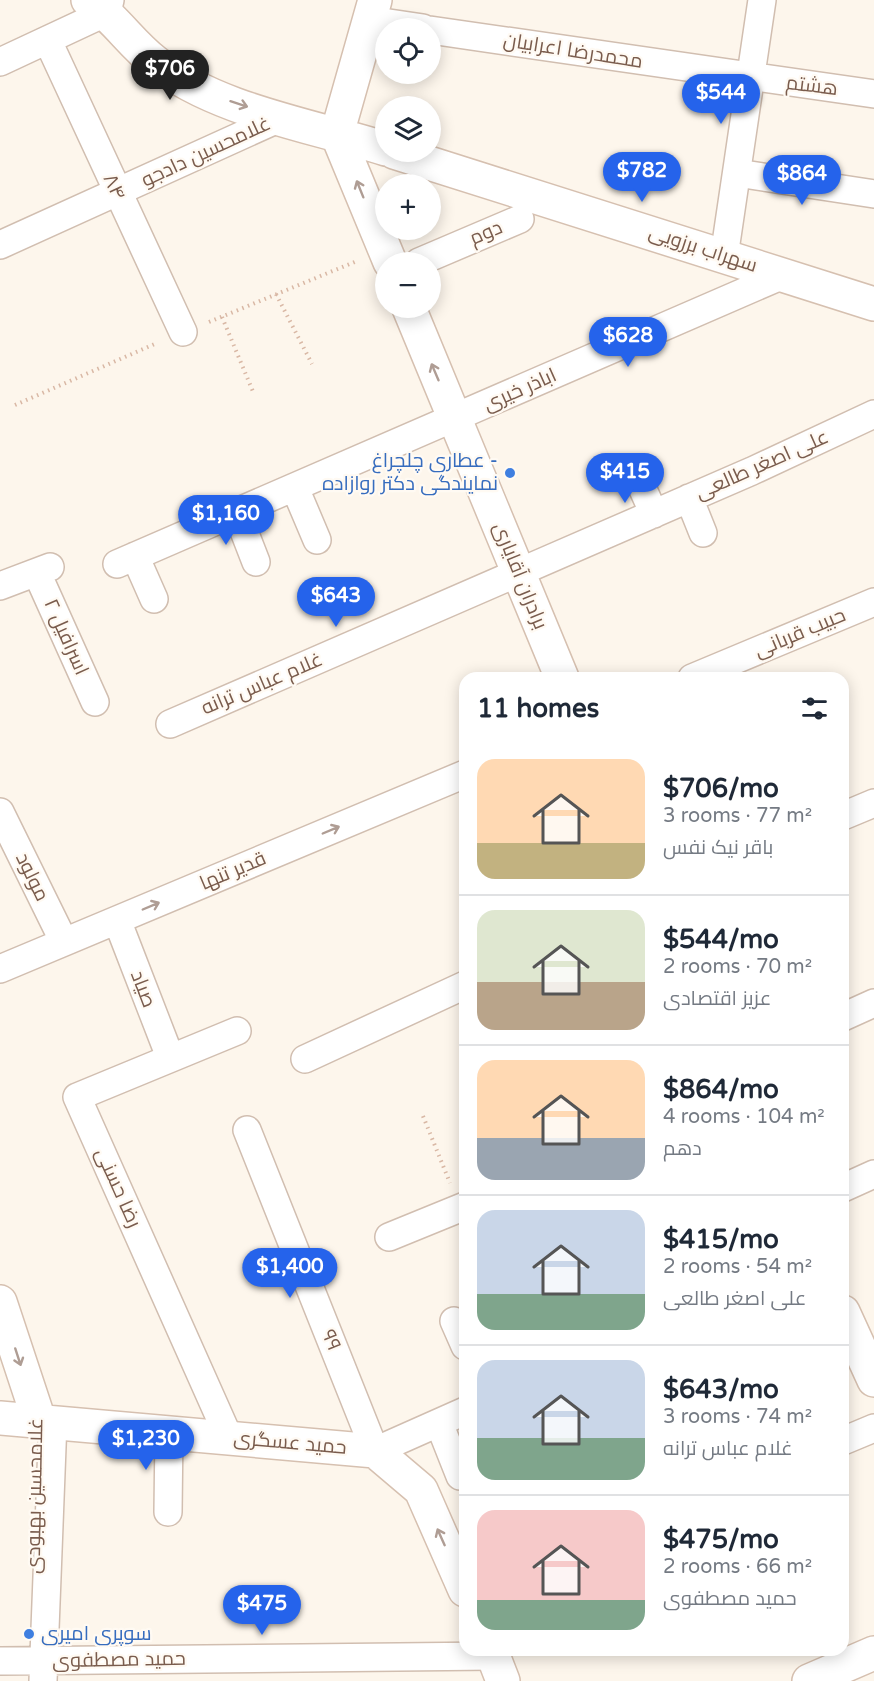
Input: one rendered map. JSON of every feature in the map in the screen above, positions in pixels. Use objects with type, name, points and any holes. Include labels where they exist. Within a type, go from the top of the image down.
[{"type":"street","points":[[724,257],[762,0]]},
{"type":"street","points":[[0,62],[48,41],[102,4],[155,63],[208,95],[375,146]]},
{"type":"street","points":[[386,252],[337,134],[372,10],[395,18]]},
{"type":"street","name":"محمدرضا اعرابیان","points":[[441,32],[750,78]]},
{"type":"street","name":"۸۴","points":[[48,41],[116,193],[183,332]]},
{"type":"street","name":"هشتم","points":[[750,78],[874,94]]},
{"type":"street","name":"غلامحسین دادجو","points":[[0,245],[280,118]]},
{"type":"street","name":"سهراب برزویی","points":[[425,162],[874,304]]},
{"type":"street","points":[[737,173],[874,194]]},
{"type":"street","name":"دوم","points":[[441,253],[520,219]]},
{"type":"street","name":"اباذر خیری","points":[[154,599],[126,560],[295,489],[783,275]]},
{"type":"street","name":"برادران آقایاری","points":[[413,318],[560,672]]},
{"type":"street","name":"علی اصغر طالعی","points":[[519,574],[874,414]]},
{"type":"street","points":[[637,476],[654,514]]},
{"type":"street","points":[[295,489],[317,540]]},
{"type":"street","points":[[689,498],[703,533]]},
{"type":"street","points":[[237,513],[256,562]]},
{"type":"street","name":"اسرافیل ۲","points":[[0,586],[43,570],[95,702]]},
{"type":"street","name":"غلام عباس ترانه","points":[[170,724],[519,574]]},
{"type":"street","name":"حبیب قربانی","points":[[706,672],[874,602]]},
{"type":"street","name":"قدیر تنها","points":[[0,969],[459,777]]},
{"type":"street","points":[[849,813],[874,803]]},
{"type":"street","name":"مولود","points":[[0,812],[64,942]]},
{"type":"street","name":"صیاد","points":[[117,920],[170,1057]]},
{"type":"street","points":[[305,1059],[459,988]]},
{"type":"street","points":[[849,1014],[874,1003]]},
{"type":"street","name":"رضا حسنی","points":[[229,1438],[77,1097],[237,1031]]},
{"type":"street","name":"۹۹","points":[[247,1130],[375,1451]]},
{"type":"street","points":[[849,1185],[874,1174]]},
{"type":"street","points":[[389,1237],[459,1208]]},
{"type":"street","name":"غلامحسین بهبودی","points":[[0,1302],[46,1420],[39,1667]]},
{"type":"street","points":[[454,1321],[459,1332]]},
{"type":"street","points":[[858,1328],[874,1380]]},
{"type":"street","points":[[375,1451],[459,1415]]},
{"type":"street","name":"حمید عسگری","points":[[0,1418],[46,1420],[375,1451],[421,1490],[459,1576]]},
{"type":"street","points":[[439,1423],[459,1473]]},
{"type":"street","points":[[849,1438],[874,1428]]},
{"type":"street","points":[[168,1512],[169,1431]]},
{"type":"street","points":[[808,1681],[874,1653]]},
{"type":"street","name":"حمید مصطفوی","points":[[0,1661],[39,1667],[496,1662]]},
{"type":"path","points":[[276,294],[312,364]]},
{"type":"path","points":[[222,317],[254,394]]},
{"type":"path","points":[[423,1116],[459,1200]]},
{"type":"place","name":"عطاری چلچراغ - نمایندگی دکتر روازاده","points":[[510,473]]},
{"type":"place","name":"سوپری امیری","points":[[29,1634]]}]
